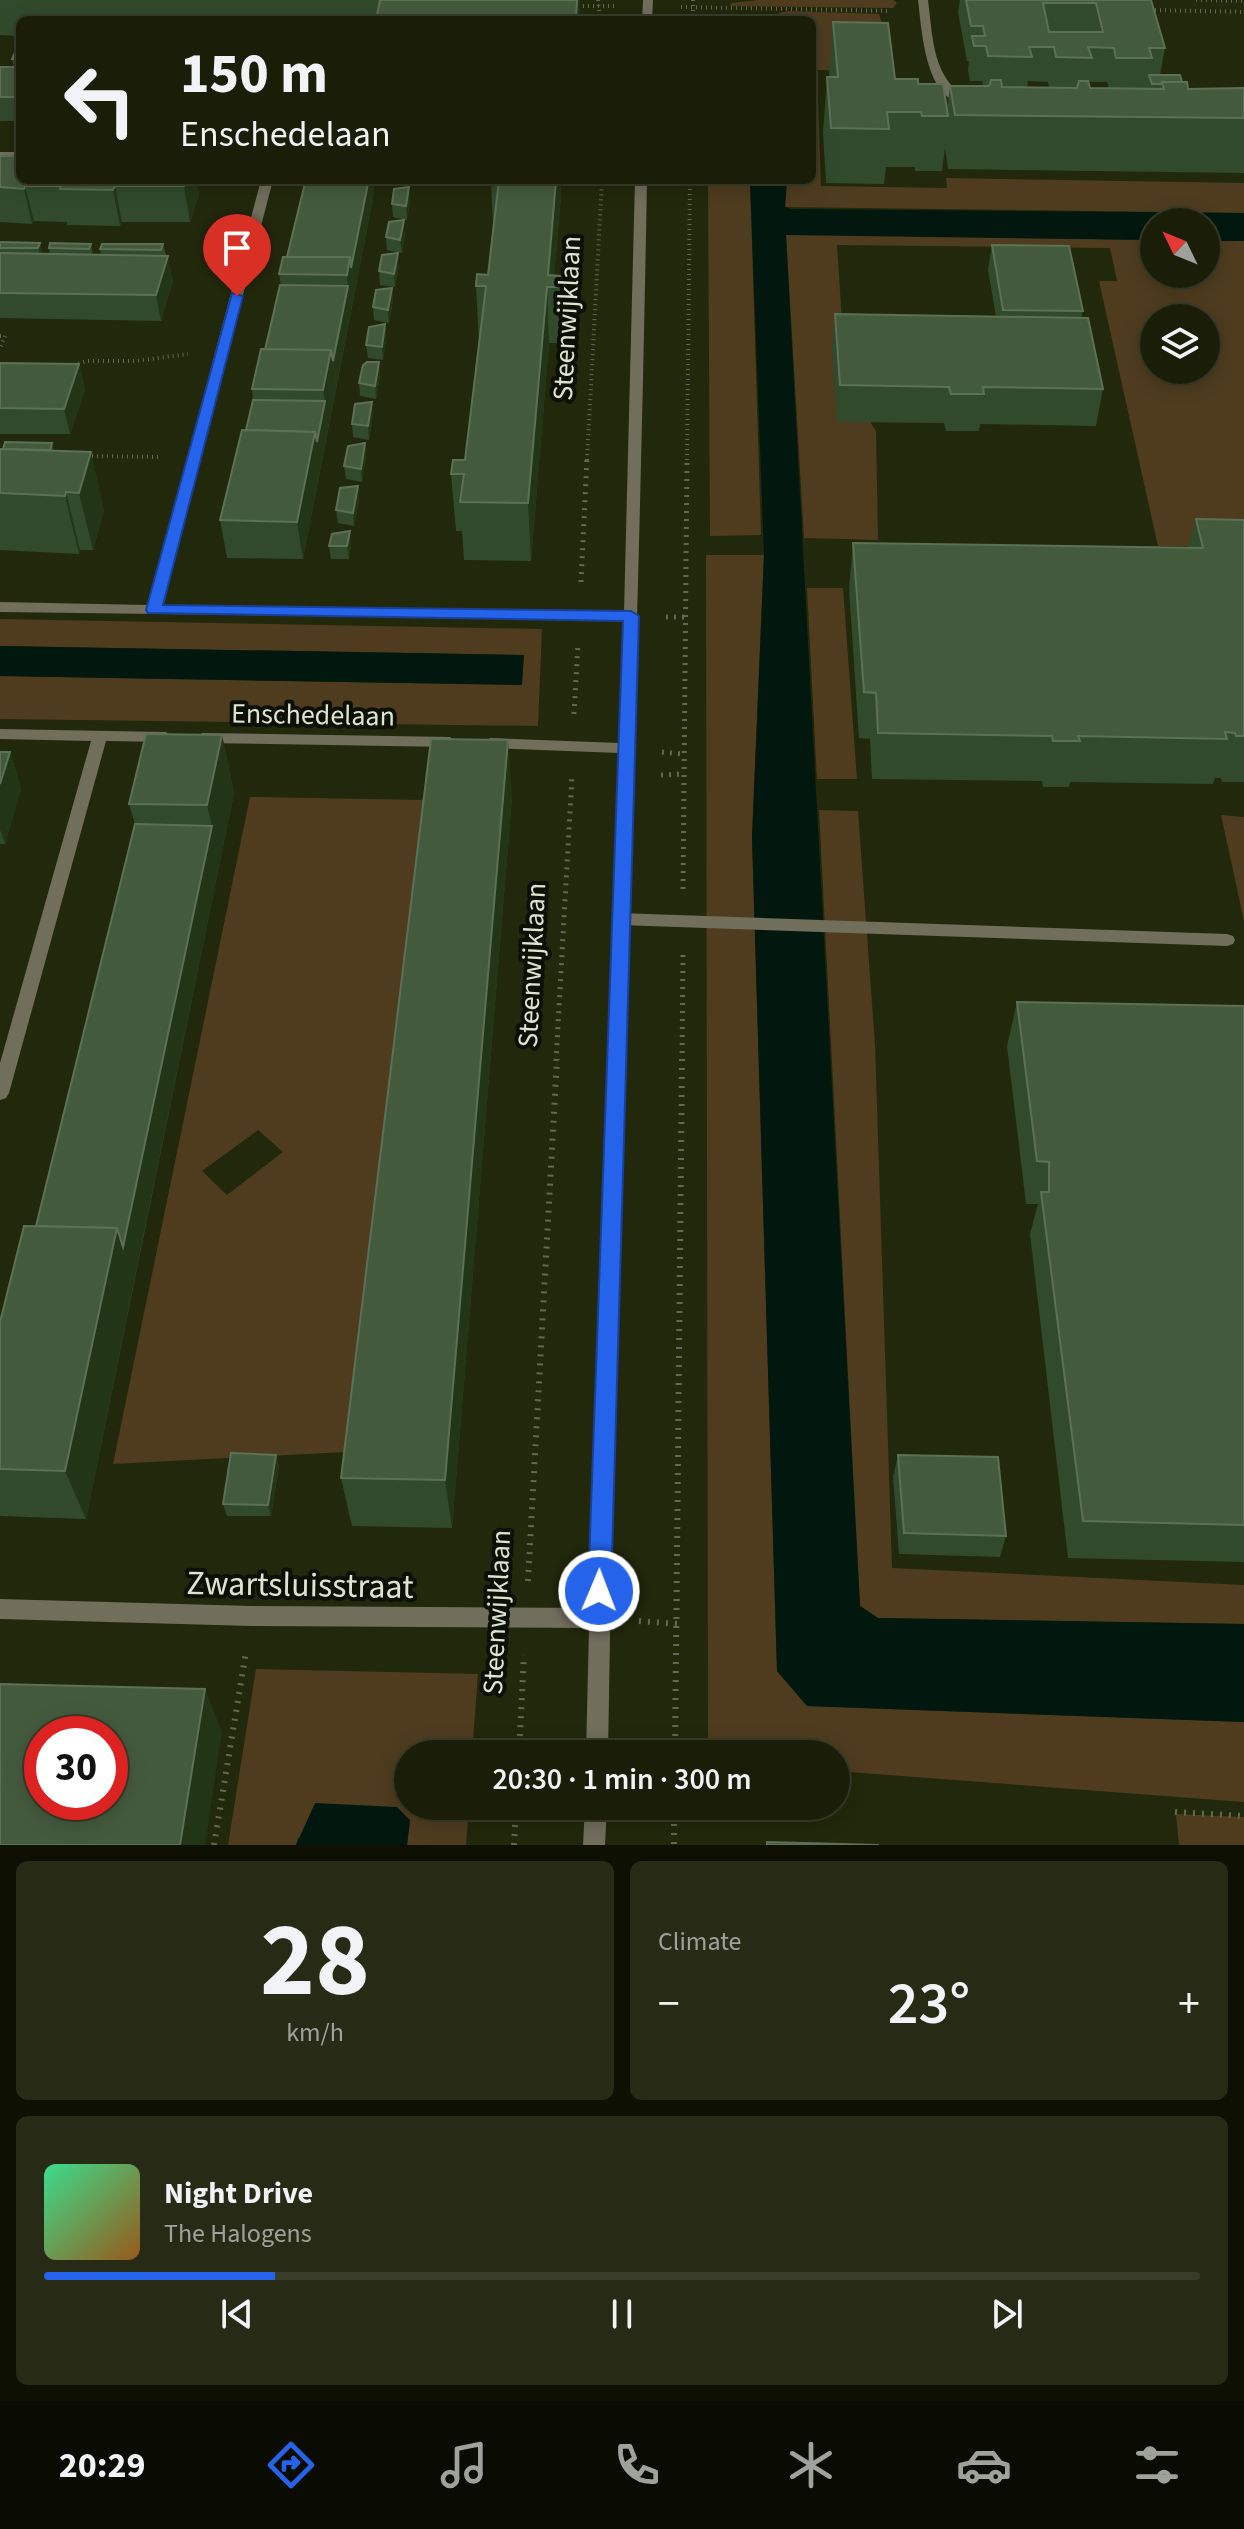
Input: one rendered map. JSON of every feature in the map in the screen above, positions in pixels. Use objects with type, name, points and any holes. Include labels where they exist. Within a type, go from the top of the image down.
[{"type":"street","points":[[923,0],[936,76],[943,89],[956,99],[983,106]]},
{"type":"street","points":[[154,610],[266,184]]},
{"type":"street","points":[[597,1740],[641,184]]},
{"type":"street","points":[[0,607],[631,616]]},
{"type":"street","name":"Enschedelaan","points":[[0,734],[625,748]]},
{"type":"street","points":[[0,1093],[100,736]]},
{"type":"street","points":[[619,919],[1227,940]]},
{"type":"street","name":"Zwartsluisstraat","points":[[0,1609],[252,1616],[599,1618]]},
{"type":"street","points":[[594,1845],[595,1820]]},
{"type":"path","points":[[589,0],[601,6]]},
{"type":"path","points":[[598,0],[600,16]]},
{"type":"path","points":[[1196,0],[1244,1]]},
{"type":"path","name":"Steenwijklaan","points":[[520,1740],[602,184]]},
{"type":"path","points":[[675,1740],[690,184]]},
{"type":"path","points":[[0,336],[5,336],[0,348]]},
{"type":"path","points":[[67,368],[80,360],[145,360],[161,354],[221,354]]},
{"type":"path","points":[[74,455],[194,457]]},
{"type":"path","points":[[214,1845],[252,1616]]},
{"type":"path","points":[[1175,1812],[1244,1816]]},
{"type":"path","points":[[514,1845],[515,1820]]},
{"type":"path","points":[[674,1820],[674,1845]]},
{"type":"shaded area","points":[[758,0],[893,0],[897,3],[893,8],[730,6],[731,3]]},
{"type":"shaded area","points":[[789,11],[879,14],[881,21],[886,64],[864,71],[817,70],[821,186],[947,188],[946,178],[1244,183],[1244,213],[1220,213],[1220,208],[1140,208],[1140,212],[785,207],[787,184],[816,184],[816,16],[782,16],[779,13]]},
{"type":"shaded area","points":[[708,184],[750,184],[761,535],[710,536]]},
{"type":"shaded area","points":[[750,184],[787,184],[785,207],[791,209],[1140,212],[1140,240],[786,235],[860,1606],[878,1618],[1244,1624],[1244,1722],[807,1706],[777,1671],[752,837],[764,555]]},
{"type":"shaded area","points":[[1220,213],[1244,213],[1244,241],[1220,241]]},
{"type":"shaded area","points":[[786,234],[1140,240],[1140,288],[1220,288],[1220,241],[1244,241],[1244,547],[1158,546],[1099,281],[1117,281],[1110,248],[837,245],[846,384],[876,431],[878,540],[804,538]]},
{"type":"shaded area","points":[[706,555],[764,555],[752,837],[777,1671],[807,1706],[1244,1722],[1244,1802],[850,1772],[850,1740],[708,1740]]},
{"type":"shaded area","points":[[807,588],[843,588],[857,779],[817,779]]},
{"type":"shaded area","points":[[0,619],[542,629],[538,726],[0,719],[0,676],[521,685],[524,655],[0,646]]},
{"type":"shaded area","points":[[0,646],[524,655],[522,685],[0,676]]},
{"type":"shaded area","points":[[250,797],[427,800],[345,1452],[113,1464]],"holes":[[[258,1130],[283,1152],[227,1195],[202,1171]]]},
{"type":"shaded area","points":[[819,810],[858,811],[875,1045],[892,1568],[1244,1585],[1244,1624],[878,1618],[860,1606]]},
{"type":"shaded area","points":[[1221,815],[1244,817],[1244,921]]},
{"type":"shaded area","points":[[256,1669],[478,1674],[473,1740],[394,1740],[394,1820],[410,1820],[298,1838],[296,1845],[228,1845]]},
{"type":"shaded area","points":[[315,1803],[394,1807],[394,1820],[410,1820],[407,1845],[296,1845]]},
{"type":"shaded area","points":[[1176,1814],[1244,1817],[1244,1845],[1179,1845]]},
{"type":"shaded area","points":[[410,1820],[468,1820],[466,1845],[407,1845]]},
{"type":"building","points":[[380,0],[577,0],[576,16],[377,16]]},
{"type":"building","points":[[966,0],[1151,0],[1165,48],[1149,48],[1152,58],[1116,58],[1114,48],[1088,47],[1092,58],[1056,57],[1054,47],[1029,47],[1032,57],[988,56],[986,46],[974,46],[972,36],[985,36],[983,26],[971,26]],"holes":[[[1043,3],[1096,3],[1103,32],[1049,32]]]},
{"type":"building","points":[[833,22],[888,23],[895,79],[918,79],[918,84],[943,84],[948,116],[887,112],[889,129],[831,128],[827,77],[838,77]]},
{"type":"building","points":[[0,67],[16,67],[16,97],[0,97]]},
{"type":"building","points":[[1149,75],[1180,75],[1182,82],[1152,84]]},
{"type":"building","points":[[991,80],[1001,80],[1002,87],[1077,88],[1079,81],[1088,81],[1090,88],[1164,89],[1162,82],[1187,82],[1188,89],[1244,88],[1244,118],[955,115],[950,86],[989,86]]},
{"type":"building","points":[[0,156],[16,156],[16,184],[185,184],[115,186],[113,190],[60,189],[61,186],[0,187]]},
{"type":"building","points":[[305,184],[368,184],[351,268],[350,257],[287,257]]},
{"type":"building","points":[[499,184],[556,184],[548,275],[561,276],[561,287],[547,287],[528,503],[460,502],[464,474],[451,474],[453,460],[465,460],[486,286],[476,286],[477,274],[488,275]]},
{"type":"building","points":[[409,187],[406,206],[392,204],[394,189]]},
{"type":"building","points":[[404,220],[400,240],[386,237],[389,222]]},
{"type":"building","points":[[0,242],[40,243],[38,248],[0,248]]},
{"type":"building","points":[[50,243],[91,244],[89,249],[49,248]]},
{"type":"building","points":[[102,244],[163,244],[161,250],[100,249]]},
{"type":"building","points":[[992,245],[1069,246],[1083,311],[1003,310]]},
{"type":"building","points":[[0,253],[168,256],[156,295],[0,293]]},
{"type":"building","points":[[398,253],[394,274],[379,271],[382,255]]},
{"type":"building","points":[[283,257],[350,257],[347,275],[279,274]]},
{"type":"building","points":[[280,285],[348,286],[333,361],[331,350],[265,350]]},
{"type":"building","points":[[392,288],[388,310],[373,307],[376,290]]},
{"type":"building","points":[[835,314],[1088,318],[1103,389],[983,387],[984,394],[951,394],[949,387],[840,385]]},
{"type":"building","points":[[385,324],[382,347],[366,345],[369,327]]},
{"type":"building","points":[[261,349],[331,350],[323,390],[252,389]]},
{"type":"building","points":[[379,362],[375,386],[359,383],[363,365]]},
{"type":"building","points":[[0,363],[79,364],[64,409],[0,408]]},
{"type":"building","points":[[253,400],[325,401],[317,442],[315,432],[246,430]]},
{"type":"building","points":[[372,402],[368,426],[352,424],[355,404]]},
{"type":"building","points":[[242,430],[315,432],[297,522],[220,520]]},
{"type":"building","points":[[5,442],[52,443],[50,450],[3,449]]},
{"type":"building","points":[[365,443],[361,469],[344,466],[348,446]]},
{"type":"building","points":[[0,449],[91,452],[79,493],[66,492],[65,496],[0,493]]},
{"type":"building","points":[[358,486],[353,513],[336,510],[340,488]]},
{"type":"building","points":[[1196,519],[1244,520],[1244,736],[1225,732],[1227,739],[1078,736],[1080,741],[1053,741],[1052,736],[878,733],[876,693],[864,692],[853,543],[1203,548]]},
{"type":"building","points":[[350,531],[347,546],[329,546],[332,534]]},
{"type":"building","points":[[146,734],[222,735],[207,805],[129,804]]},
{"type":"building","points":[[431,739],[508,740],[445,1480],[341,1478]]},
{"type":"building","points":[[0,752],[10,752],[0,784]]},
{"type":"building","points":[[135,824],[212,826],[123,1247],[117,1228],[36,1226]]},
{"type":"building","points":[[1017,1002],[1244,1006],[1244,1525],[1083,1521],[1041,1192],[1049,1192],[1049,1162],[1037,1161]]},
{"type":"building","points":[[24,1226],[117,1228],[65,1471],[0,1469],[0,1322]]},
{"type":"building","points":[[231,1453],[276,1455],[268,1505],[223,1504]]},
{"type":"building","points":[[898,1455],[998,1457],[1006,1536],[904,1533]]},
{"type":"building","points":[[0,1684],[205,1689],[180,1845],[0,1845]]},
{"type":"building","points":[[767,1842],[879,1845],[767,1845]]},
{"type":"route","points":[[237,296],[154,610],[631,616],[599,1591]]}]
